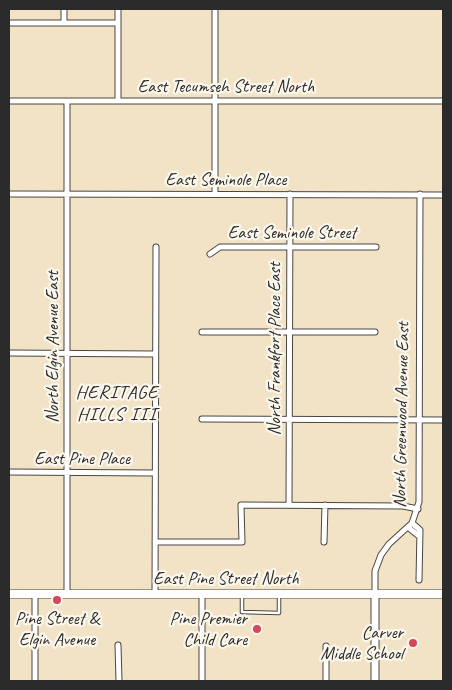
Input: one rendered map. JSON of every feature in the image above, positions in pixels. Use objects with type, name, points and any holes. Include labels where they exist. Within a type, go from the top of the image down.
[{"type":"main road","name":"East Pine Street North","points":[[9,594],[443,594]]},
{"type":"street","points":[[64,9],[64,23]]},
{"type":"street","points":[[118,9],[118,100]]},
{"type":"street","points":[[215,9],[215,194]]},
{"type":"street","points":[[9,23],[118,23]]},
{"type":"street","name":"East Tecumseh Street North","points":[[9,101],[443,101]]},
{"type":"street","name":"North Elgin Avenue East","points":[[67,101],[67,594]]},
{"type":"street","name":"East Seminole Place","points":[[9,194],[443,194]]},
{"type":"street","name":"North Frankfort Place East","points":[[289,505],[290,194]]},
{"type":"street","name":"North Greenwood Avenue East","points":[[375,681],[376,571],[381,555],[389,544],[411,525],[418,509],[420,496],[420,194]]},
{"type":"street","points":[[155,594],[154,354],[156,247]]},
{"type":"street","name":"East Seminole Street","points":[[210,254],[220,247],[376,247]]},
{"type":"street","points":[[202,332],[375,332]]},
{"type":"street","points":[[9,352],[154,354]]},
{"type":"street","points":[[202,419],[443,420]]},
{"type":"street","name":"East Pine Place","points":[[9,472],[154,473]]},
{"type":"street","points":[[155,542],[242,542],[241,504],[403,506],[418,509]]},
{"type":"street","points":[[324,542],[325,505]]},
{"type":"street","points":[[411,525],[420,530],[419,580]]},
{"type":"street","points":[[35,594],[35,681]]},
{"type":"street","points":[[202,594],[202,681]]},
{"type":"street","points":[[118,645],[119,681]]},
{"type":"street","points":[[326,646],[326,681]]},
{"type":"lane","points":[[242,594],[242,612],[279,613],[279,594]]},
{"type":"place","name":"Pine Street & Elgin Avenue","points":[[57,600]]},
{"type":"place","name":"Pine Premier Child Care","points":[[257,629]]},
{"type":"place","name":"Carver Middle School","points":[[413,643]]},
{"type":"district","name":"HERITAGE HILLS III","points":[[117,404]]}]
